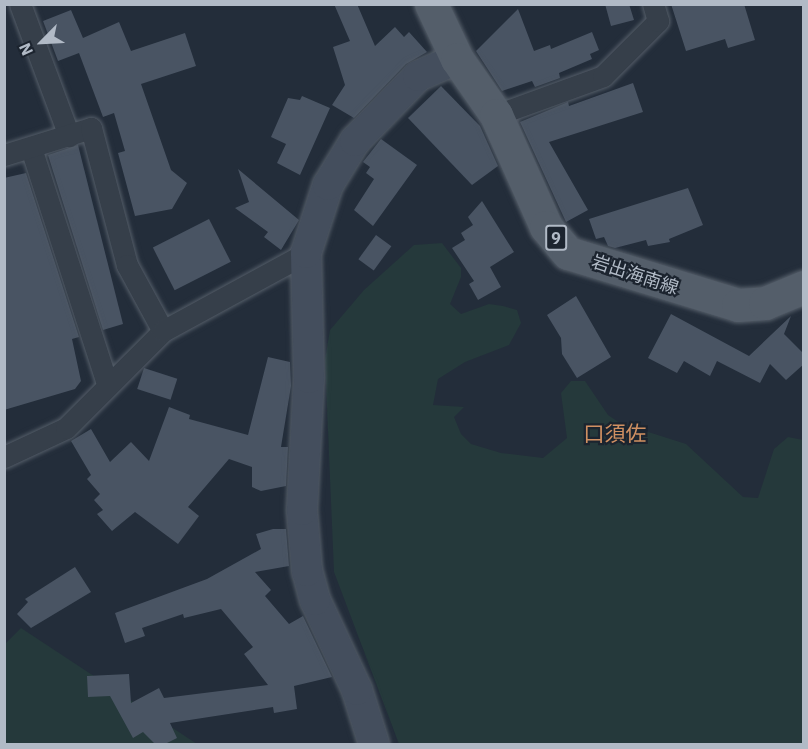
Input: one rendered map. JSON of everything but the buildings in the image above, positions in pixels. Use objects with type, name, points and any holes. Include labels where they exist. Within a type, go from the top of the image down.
[{"type":"main road","name":"岩出海南線","points":[[431,4],[457,58],[496,115],[546,227],[568,253],[738,305],[765,303],[804,287]]},
{"type":"street","points":[[20,4],[69,136]]},
{"type":"street","points":[[496,115],[603,76],[658,21],[653,4]]},
{"type":"street","points":[[374,744],[357,690],[315,600],[307,571],[302,510],[309,378],[306,253],[328,185],[355,141],[418,76],[457,58]]},
{"type":"street","points":[[4,155],[91,128],[127,265],[163,332]]},
{"type":"street","points":[[31,148],[108,386]]},
{"type":"street","points":[[4,457],[66,428],[163,332],[306,253]]},
{"type":"green space","points":[[442,243],[461,268],[461,277],[450,304],[461,314],[489,304],[503,306],[517,310],[521,323],[509,345],[465,362],[438,379],[433,405],[464,407],[454,417],[461,434],[471,444],[501,453],[543,458],[567,438],[561,393],[571,381],[585,381],[608,415],[620,423],[686,444],[743,497],[758,498],[774,449],[788,437],[803,440],[803,744],[399,744],[334,572],[325,360],[330,330],[364,290],[414,245]]},
{"type":"green space","points":[[21,628],[197,744],[5,744],[5,644]]},
{"type":"district","name":"口須佐","points":[[615,433]]}]
